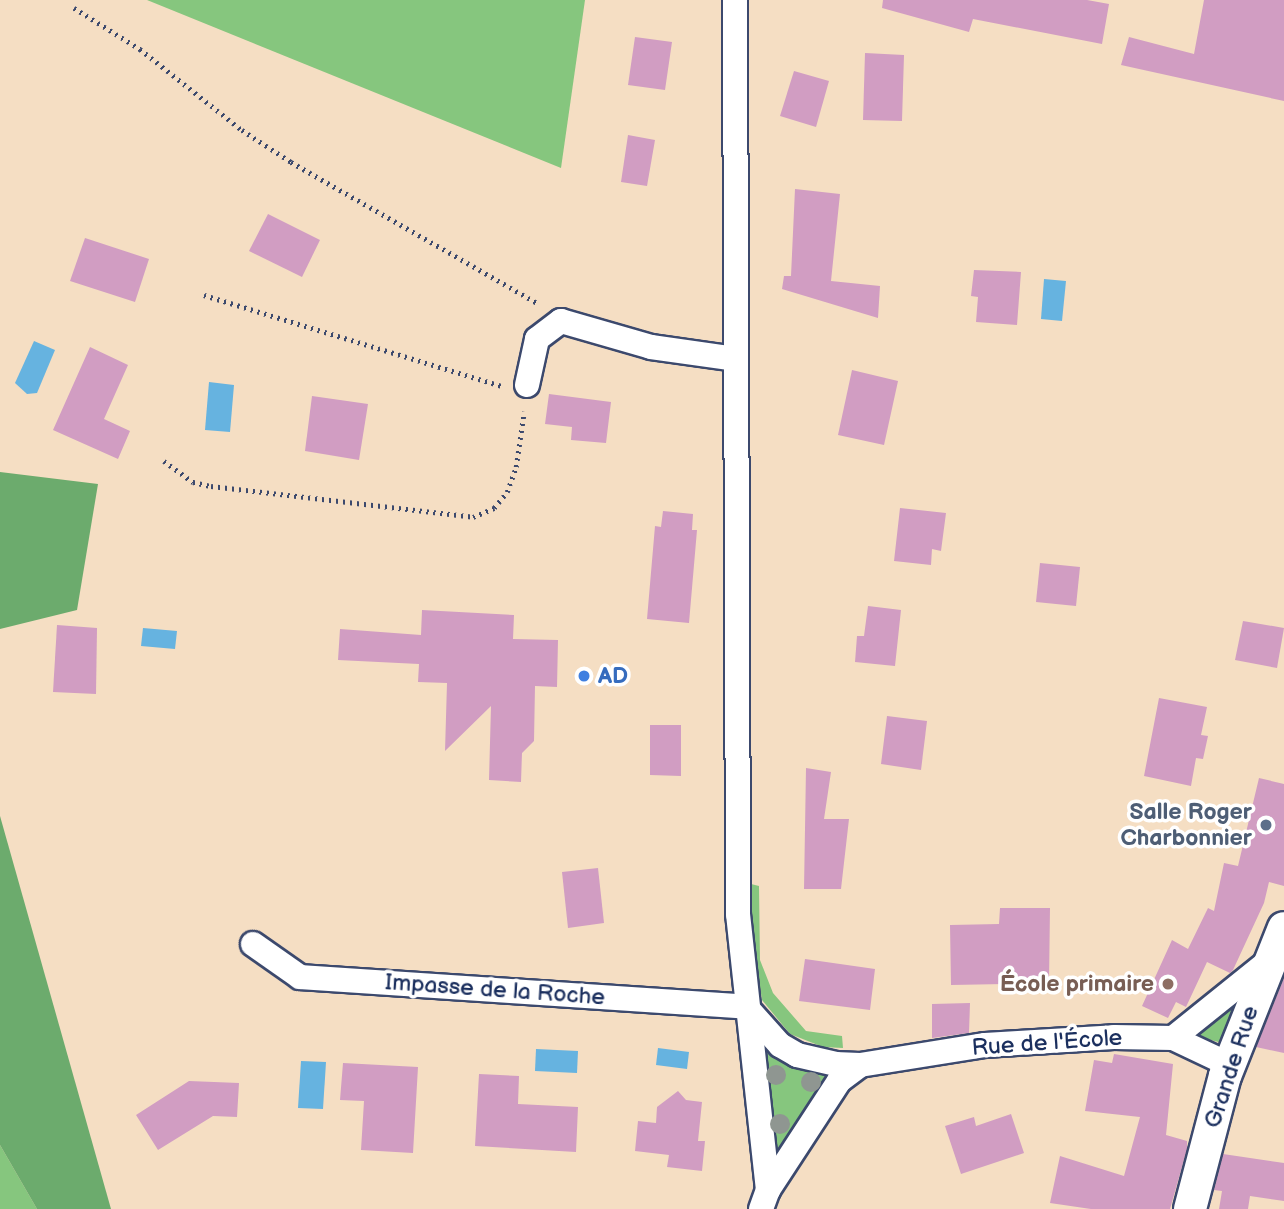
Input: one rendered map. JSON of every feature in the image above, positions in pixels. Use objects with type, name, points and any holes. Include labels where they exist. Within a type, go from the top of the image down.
[{"type":"street","points":[[735,0],[738,914],[764,1199]]},
{"type":"street","points":[[527,385],[537,339],[561,321],[651,347],[735,359]]},
{"type":"street","name":"Grande Rue","points":[[1190,1209],[1230,1065],[1284,928]]},
{"type":"street","name":"Impasse de la Roche","points":[[253,944],[300,977],[747,1007]]},
{"type":"street","points":[[1173,1038],[1270,960]]},
{"type":"street","name":"Rue de l'École","points":[[747,1007],[763,1028],[797,1055],[860,1065],[1018,1042],[1173,1038],[1230,1065]]},
{"type":"street","points":[[764,1199],[839,1081],[860,1065]]},
{"type":"path","points":[[75,8],[140,49],[242,130],[291,162],[561,321]]},
{"type":"path","points":[[164,461],[193,482],[211,486],[473,517],[494,508],[512,480],[527,385],[492,385],[355,338],[204,295]]},
{"type":"green space","points":[[147,0],[585,0],[561,168]]},
{"type":"green space","points":[[0,472],[98,484],[77,610],[0,629]]},
{"type":"green space","points":[[0,816],[111,1209],[37,1209],[0,1145]]},
{"type":"green space","points":[[751,884],[759,886],[760,960],[773,993],[806,1031],[842,1036],[843,1048],[823,1047],[790,1034],[762,1000],[752,938]]},
{"type":"green space","points":[[1239,1000],[1222,1043],[1196,1036],[1195,1031]]},
{"type":"green space","points":[[764,1049],[802,1069],[835,1074],[775,1170]]},
{"type":"green space","points":[[0,1145],[37,1209],[0,1209]]},
{"type":"water","points":[[1044,279],[1066,281],[1062,321],[1041,319]]},
{"type":"water","points":[[34,341],[55,350],[37,393],[27,394],[15,383]]},
{"type":"water","points":[[209,382],[234,385],[230,432],[205,430]]},
{"type":"water","points":[[143,628],[177,631],[175,649],[141,646]]},
{"type":"water","points":[[658,1048],[689,1052],[687,1069],[656,1065]]},
{"type":"water","points":[[536,1049],[578,1051],[577,1073],[535,1071]]},
{"type":"water","points":[[301,1061],[326,1062],[323,1109],[298,1108]]},
{"type":"building","points":[[883,0],[1087,0],[1109,4],[1102,44],[973,19],[969,32],[882,8]]},
{"type":"building","points":[[1204,0],[1284,0],[1284,101],[1121,65],[1129,37],[1194,54]]},
{"type":"building","points":[[635,37],[672,42],[665,90],[628,85]]},
{"type":"building","points":[[865,53],[904,55],[902,121],[863,120]]},
{"type":"building","points":[[794,71],[829,81],[816,127],[780,116]]},
{"type":"building","points":[[628,135],[655,140],[647,186],[621,182]]},
{"type":"building","points":[[795,189],[840,194],[831,281],[880,286],[878,318],[782,289],[784,276],[791,276]]},
{"type":"building","points":[[268,214],[320,240],[302,277],[249,251]]},
{"type":"building","points":[[85,238],[149,259],[135,302],[70,281]]},
{"type":"building","points":[[974,270],[1021,272],[1017,325],[976,322],[978,297],[971,296]]},
{"type":"building","points":[[90,347],[128,365],[104,419],[130,431],[118,459],[53,430]]},
{"type":"building","points":[[852,370],[898,381],[884,445],[838,435]]},
{"type":"building","points":[[549,394],[611,402],[606,443],[571,440],[572,427],[545,424]]},
{"type":"building","points":[[312,396],[368,404],[359,460],[305,451]]},
{"type":"building","points":[[900,508],[946,513],[941,551],[932,549],[931,565],[894,561]]},
{"type":"building","points":[[663,511],[693,514],[692,530],[697,530],[689,623],[647,619],[655,526],[661,527]]},
{"type":"building","points":[[1040,563],[1080,567],[1076,606],[1036,602]]},
{"type":"building","points":[[868,606],[901,610],[895,666],[855,662],[857,636],[864,636]]},
{"type":"building","points":[[422,610],[514,615],[513,639],[558,640],[557,687],[535,686],[534,741],[522,753],[521,782],[489,780],[491,706],[445,751],[447,683],[418,682],[419,664],[338,660],[340,629],[421,635]]},
{"type":"building","points":[[1243,621],[1284,628],[1277,668],[1235,660]]},
{"type":"building","points":[[57,625],[97,628],[96,694],[53,692]]},
{"type":"building","points":[[1159,698],[1207,707],[1201,735],[1208,736],[1203,759],[1196,758],[1191,786],[1144,776]]},
{"type":"building","points":[[887,716],[927,721],[921,770],[881,764]]},
{"type":"building","points":[[650,725],[681,725],[681,776],[650,775]]},
{"type":"building","points":[[806,768],[831,772],[824,819],[849,819],[841,889],[804,889]]},
{"type":"building","points":[[1259,778],[1284,784],[1284,886],[1269,882],[1264,903],[1233,970],[1230,973],[1207,962],[1186,1007],[1176,1002],[1168,1018],[1142,1006],[1172,940],[1188,949],[1208,908],[1214,911],[1224,863],[1238,866]]},
{"type":"building","points":[[598,868],[604,923],[568,928],[562,872]]},
{"type":"building","points":[[1000,908],[1050,908],[1049,983],[951,985],[950,925],[999,924]]},
{"type":"building","points":[[805,959],[875,969],[870,1010],[799,1001]]},
{"type":"building","points":[[1284,978],[1284,1053],[1256,1047]]},
{"type":"building","points":[[970,1003],[969,1033],[932,1038],[932,1004]]},
{"type":"building","points":[[1114,1054],[1173,1064],[1166,1135],[1187,1141],[1187,1149],[1170,1209],[1091,1209],[1050,1203],[1060,1156],[1124,1176],[1140,1117],[1085,1111],[1094,1060],[1112,1063]]},
{"type":"building","points":[[343,1063],[418,1067],[413,1153],[361,1150],[364,1101],[340,1100]]},
{"type":"building","points":[[479,1074],[519,1076],[518,1104],[578,1107],[576,1152],[475,1146]]},
{"type":"building","points":[[189,1081],[239,1083],[237,1117],[213,1116],[158,1150],[136,1115]]},
{"type":"building","points":[[678,1091],[686,1100],[702,1102],[698,1141],[705,1141],[702,1171],[667,1167],[669,1155],[635,1151],[638,1121],[656,1123],[657,1107]]},
{"type":"building","points":[[1011,1114],[1024,1153],[961,1174],[945,1126],[974,1117],[976,1126]]},
{"type":"building","points":[[1223,1154],[1284,1163],[1284,1201],[1250,1196],[1248,1209],[1219,1209],[1222,1191],[1214,1190]]},
{"type":"place","name":"AD","points":[[584,676]]},
{"type":"place","name":"Salle Roger Charbonnier","points":[[1266,825]]},
{"type":"place","name":"École primaire","points":[[1168,984]]}]
